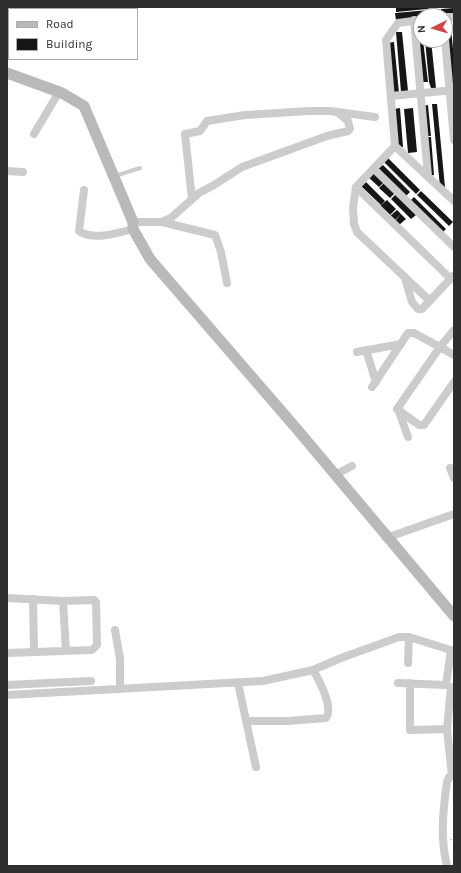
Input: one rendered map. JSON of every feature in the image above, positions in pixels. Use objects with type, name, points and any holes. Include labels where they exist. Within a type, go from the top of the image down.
[{"type":"street","points":[[413,21],[398,23],[386,40],[395,146],[454,201]]},
{"type":"street","points":[[419,48],[428,176]]},
{"type":"street","points":[[446,48],[452,90],[454,140]]},
{"type":"street","points":[[7,73],[59,92],[84,106],[133,226],[150,259],[335,475],[386,538],[454,616]]},
{"type":"street","points":[[391,96],[452,90]]},
{"type":"street","points":[[34,134],[38,124],[59,92]]},
{"type":"street","points":[[192,198],[185,134],[200,131],[206,121],[245,115],[309,111],[337,112],[375,117]]},
{"type":"street","points":[[84,190],[79,231],[94,235],[108,235],[133,226],[162,222],[172,217],[192,198],[252,162],[283,153],[327,136],[348,131],[350,129],[348,121],[337,112]]},
{"type":"street","points":[[395,146],[356,187],[352,215],[355,227],[430,301]]},
{"type":"street","points":[[374,169],[454,247]]},
{"type":"street","points":[[7,171],[23,172]]},
{"type":"street","points":[[356,187],[452,278],[422,309],[415,308],[405,277]]},
{"type":"street","points":[[162,222],[215,235],[221,252],[227,283]]},
{"type":"street","points":[[366,350],[374,384],[408,334],[412,332],[454,355]]},
{"type":"street","points":[[397,408],[440,347],[452,335]]},
{"type":"street","points":[[357,352],[401,344]]},
{"type":"street","points":[[397,408],[419,425],[424,424],[454,382]]},
{"type":"street","points":[[397,408],[408,437]]},
{"type":"street","points":[[335,475],[352,466]]},
{"type":"street","points":[[450,468],[454,478]]},
{"type":"street","points":[[386,538],[454,514]]},
{"type":"street","points":[[7,598],[64,601],[91,598],[96,602],[96,647],[92,650],[7,653]]},
{"type":"street","points":[[33,599],[34,651]]},
{"type":"street","points":[[64,601],[66,651]]},
{"type":"street","points":[[115,630],[120,659],[120,689]]},
{"type":"street","points":[[7,695],[238,683],[263,680],[313,670],[399,637],[409,637],[453,651],[447,729],[453,776],[449,777],[447,782],[442,822],[443,843],[448,866]]},
{"type":"street","points":[[408,663],[409,637]]},
{"type":"street","points":[[247,721],[288,721],[326,718],[329,710],[323,688],[313,670]]},
{"type":"street","points":[[7,685],[91,681]]},
{"type":"street","points":[[238,683],[256,767]]},
{"type":"street","points":[[398,683],[450,686]]},
{"type":"street","points":[[410,683],[410,730],[447,729]]},
{"type":"lane","points":[[114,177],[140,168]]},
{"type":"building","points":[[396,7],[437,7],[413,8],[413,10],[396,12]]},
{"type":"building","points":[[413,11],[413,17],[396,20],[395,13]]},
{"type":"building","points":[[396,32],[402,32],[408,91],[401,92]]},
{"type":"building","points":[[394,42],[399,93],[392,94],[387,43]]},
{"type":"building","points":[[418,48],[424,48],[428,82],[421,82]]},
{"type":"building","points":[[426,48],[432,48],[436,88],[431,88],[429,82]]},
{"type":"building","points":[[447,48],[453,48],[454,88],[451,88]]},
{"type":"building","points":[[432,104],[437,104],[445,187],[440,187]]},
{"type":"building","points":[[428,105],[431,136],[425,136],[422,106]]},
{"type":"building","points":[[400,108],[403,147],[398,147],[394,109]]},
{"type":"building","points":[[413,108],[417,152],[408,153],[404,109]]},
{"type":"building","points":[[425,137],[431,137],[434,175],[429,176]]},
{"type":"building","points":[[388,158],[420,190],[416,194],[384,162]]},
{"type":"building","points":[[383,165],[410,192],[406,196],[378,169]]},
{"type":"building","points":[[373,172],[384,182],[379,187],[368,177]]},
{"type":"building","points":[[366,182],[385,201],[381,205],[361,186]]},
{"type":"building","points":[[384,183],[395,193],[390,198],[379,188]]},
{"type":"building","points":[[421,191],[453,222],[449,226],[417,195]]},
{"type":"building","points":[[396,194],[416,215],[411,219],[391,199]]},
{"type":"building","points":[[414,197],[446,229],[442,233],[410,201]]},
{"type":"building","points":[[387,200],[396,209],[389,216],[380,206]]},
{"type":"building","points":[[397,210],[401,214],[394,221],[390,216]]},
{"type":"building","points":[[401,214],[406,219],[399,225],[395,221]]}]
